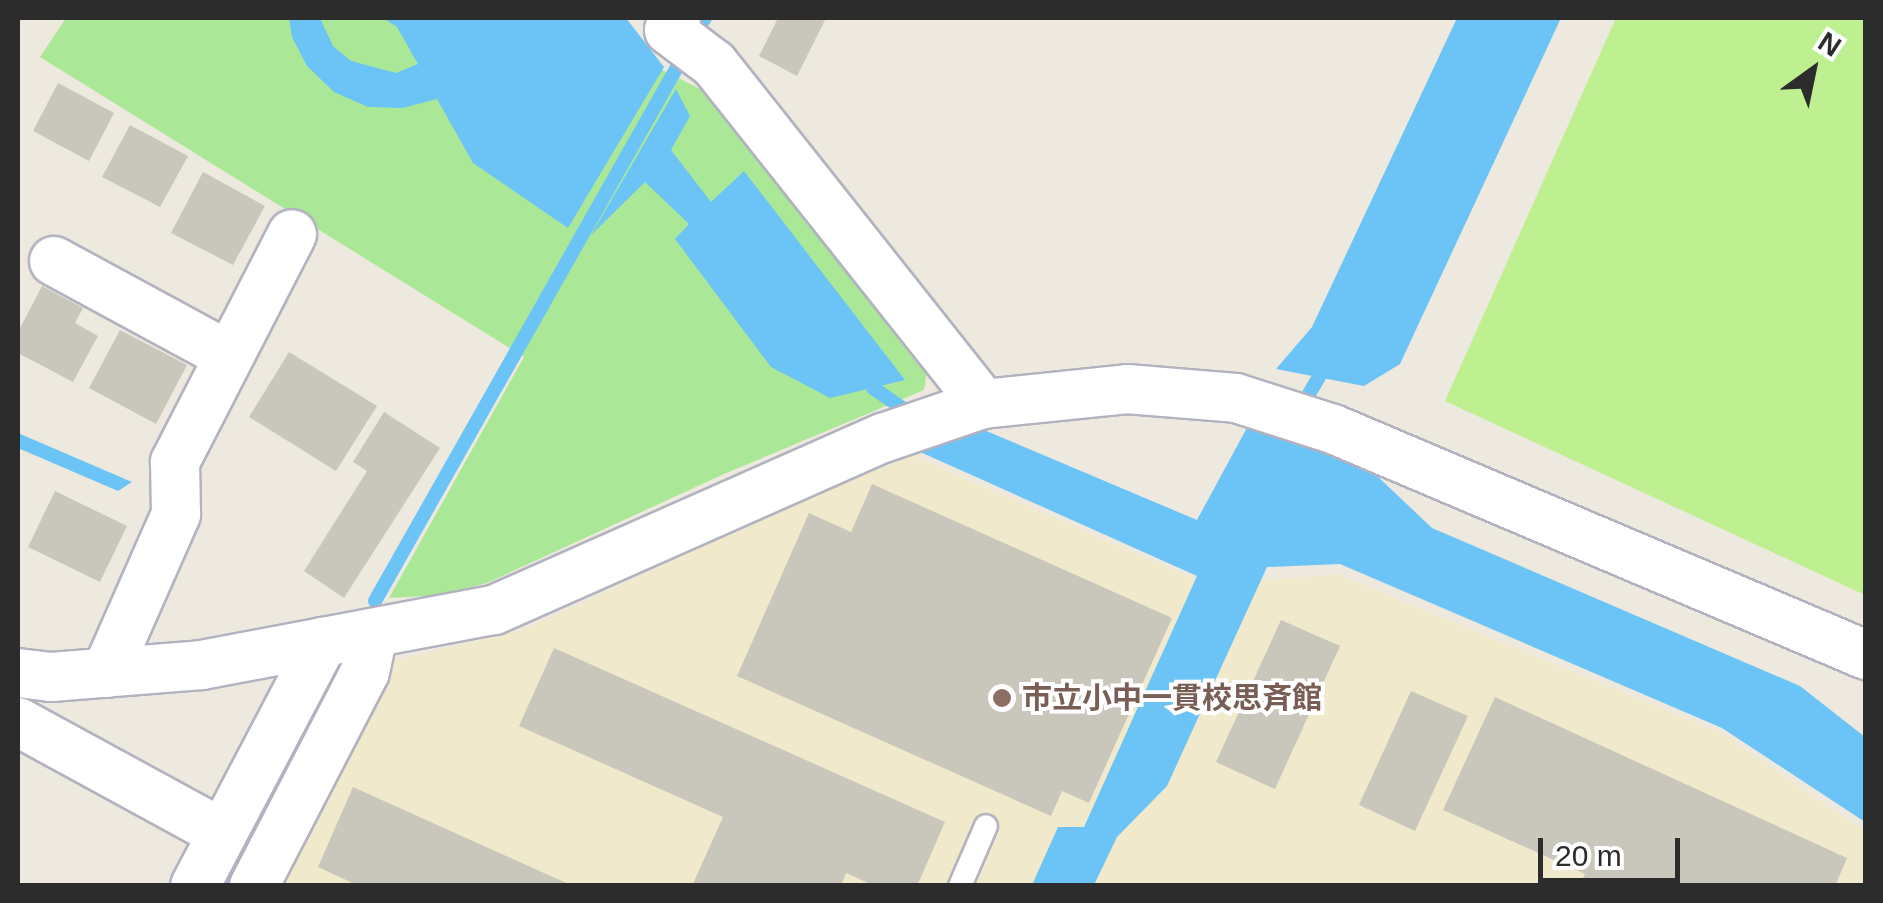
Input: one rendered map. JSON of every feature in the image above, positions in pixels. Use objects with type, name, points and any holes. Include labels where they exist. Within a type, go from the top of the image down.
[{"type":"street","points":[[676,18],[669,30],[714,64],[971,408]]},
{"type":"street","points":[[106,673],[176,514],[175,462],[292,234]]},
{"type":"street","points":[[54,262],[230,356]]},
{"type":"street","points":[[18,673],[51,677],[202,665],[494,610],[883,438],[971,408],[1127,388],[1236,398],[1333,429],[1866,655]]},
{"type":"street","points":[[254,886],[365,672],[373,633]]},
{"type":"street","points":[[195,886],[323,642]]},
{"type":"street","points":[[18,722],[222,833]]},
{"type":"lane","points":[[964,884],[986,826]]},
{"type":"shaded area","name":"市立小中一貫校思斉館","points":[[907,453],[1207,585],[1337,574],[1723,734],[1866,832],[1865,886],[270,886],[386,662],[520,631]]},
{"type":"green space","points":[[66,18],[559,18],[710,94],[927,371],[924,390],[724,474],[487,583],[444,595],[389,598],[524,357],[40,57]]},
{"type":"green space","points":[[1616,18],[1865,18],[1865,595],[1445,401]]},
{"type":"water","points":[[289,18],[320,18],[333,46],[351,61],[396,73],[418,64],[397,27],[383,18],[626,18],[664,67],[568,228],[473,163],[437,99],[403,108],[368,107],[334,92],[307,66],[292,37]]},
{"type":"water","points":[[1457,18],[1561,18],[1400,364],[1364,386],[1276,369],[1312,327]]},
{"type":"water","points":[[676,89],[690,116],[671,150],[711,202],[744,171],[905,380],[830,398],[771,367],[675,239],[689,224],[645,182],[591,235]]},
{"type":"water","points":[[1249,424],[1374,473],[1432,528],[1800,686],[1865,737],[1865,822],[1722,728],[1340,564],[1267,567],[1167,786],[1117,837],[1094,885],[1032,885],[1058,827],[1084,827],[1197,576],[918,451],[984,430],[1197,520]]},
{"type":"water","points":[[18,433],[132,482],[118,491],[18,448]]},
{"type":"building","points":[[778,18],[826,18],[797,76],[759,56]]},
{"type":"building","points":[[58,83],[114,113],[89,161],[33,131]]},
{"type":"building","points":[[130,125],[188,156],[160,207],[102,177]]},
{"type":"building","points":[[203,172],[265,206],[233,265],[171,233]]},
{"type":"building","points":[[42,286],[83,308],[75,323],[98,336],[73,382],[18,353],[18,332]]},
{"type":"building","points":[[120,330],[187,365],[156,424],[89,388]]},
{"type":"building","points":[[289,352],[377,406],[336,471],[249,417]]},
{"type":"building","points":[[384,412],[440,448],[344,598],[304,571],[367,471],[353,462]]},
{"type":"building","points":[[872,484],[1172,618],[1089,803],[1062,791],[1051,816],[737,676],[809,513],[851,532]]},
{"type":"building","points":[[55,491],[127,526],[100,582],[28,547]]},
{"type":"building","points":[[1281,620],[1340,646],[1275,789],[1216,762]]},
{"type":"building","points":[[554,648],[945,822],[917,886],[875,886],[846,873],[841,886],[692,886],[723,817],[519,726]]},
{"type":"building","points":[[1411,691],[1468,716],[1415,831],[1359,805]]},
{"type":"building","points":[[1495,697],[1847,858],[1835,886],[1580,886],[1585,874],[1443,810]]},
{"type":"building","points":[[353,787],[573,886],[359,886],[318,867]]},
{"type":"waterway","points":[[375,601],[676,69]]},
{"type":"waterway","points":[[1283,438],[1319,377]]},
{"type":"waterway","points":[[873,388],[914,416]]},
{"type":"waterway","points":[[227,886],[332,678]]},
{"type":"place","name":"市立小中一貫校思斉館","points":[[1002,698]]}]
